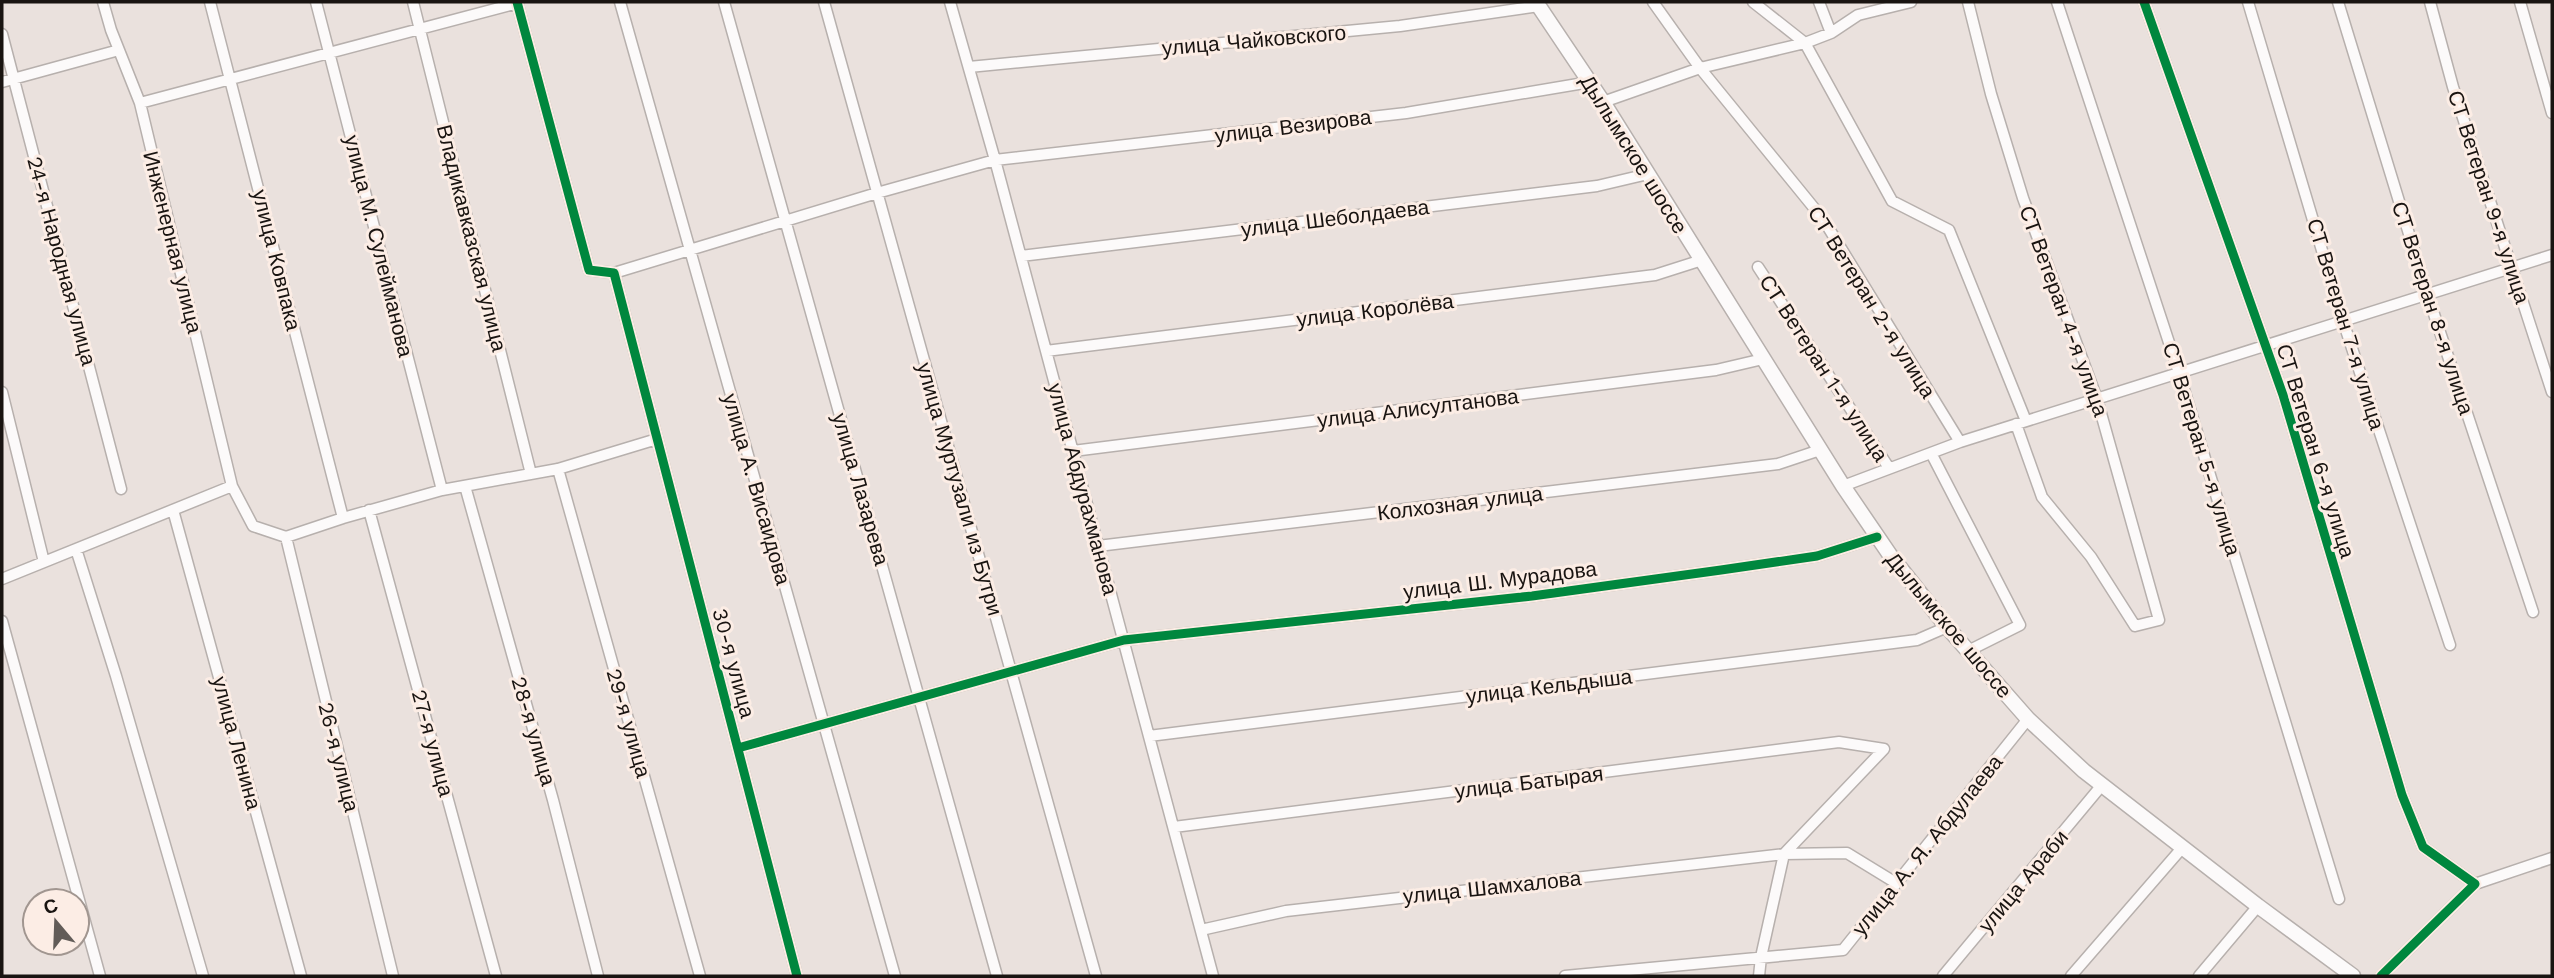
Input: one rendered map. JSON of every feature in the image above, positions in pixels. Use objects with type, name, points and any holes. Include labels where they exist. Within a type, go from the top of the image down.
[{"type":"main road","name":"Дылымское шоссе","points":[[1537,4],[1603,102],[1843,486],[1877,537],[1947,627],[2028,719],[2102,785],[2353,976]]},
{"type":"street","name":"Инженерная улица","points":[[103,2],[140,103],[232,486],[253,526],[286,537]]},
{"type":"street","name":"улица Ковпака","points":[[211,2],[343,518]]},
{"type":"street","name":"улица М. Сулейманова","points":[[316,2],[442,490]]},
{"type":"street","name":"Владикавказская улица","points":[[413,2],[531,474]]},
{"type":"street","points":[[140,103],[517,2],[589,270],[614,273]]},
{"type":"street","name":"улица А. Висаидова","points":[[620,2],[895,976]]},
{"type":"street","name":"улица Лазарева","points":[[724,2],[997,976]]},
{"type":"street","name":"улица Муртузали из Бутри","points":[[824,2],[1096,976]]},
{"type":"street","name":"улица Абдурахманова","points":[[950,2],[1021,256],[1213,976]]},
{"type":"street","name":"СТ Ветеран 2-я улица","points":[[1653,2],[1700,68],[1823,219],[1960,442]]},
{"type":"street","points":[[1754,2],[1805,43],[1892,201],[1949,230],[2021,423]]},
{"type":"street","points":[[1819,2],[1831,33]]},
{"type":"street","points":[[1603,102],[1700,68],[1805,43],[1831,33],[1858,15],[1911,2]]},
{"type":"street","name":"СТ Ветеран 4-я улица","points":[[1968,2],[1991,93],[2023,198],[2097,399],[2158,620],[2135,626],[2091,557],[2042,496],[2021,423]]},
{"type":"street","name":"СТ Ветеран 5-я улица","points":[[2057,2],[2179,373],[2339,899]]},
{"type":"street","name":"СТ Ветеран 6-я улица","points":[[2144,2],[2283,396],[2402,795],[2423,847],[2475,884]]},
{"type":"street","name":"СТ Ветеран 7-я улица","points":[[2248,2],[2343,321],[2450,645]]},
{"type":"street","name":"СТ Ветеран 8-я улица","points":[[2338,2],[2428,296],[2533,612]]},
{"type":"street","name":"СТ Ветеран 9-я улица","points":[[2430,2],[2454,87],[2552,391]]},
{"type":"street","points":[[2520,2],[2552,113]]},
{"type":"street","name":"улица Чайковского","points":[[969,67],[1400,26],[1537,4]]},
{"type":"street","name":"24-я Народная улица","points":[[2,34],[121,489]]},
{"type":"street","points":[[2,82],[119,50]]},
{"type":"street","name":"улица Везирова","points":[[614,273],[995,160],[1406,113],[1590,82]]},
{"type":"street","name":"улица Шеболдаева","points":[[1021,256],[1597,186],[1648,174]]},
{"type":"street","points":[[1843,486],[1960,442],[2552,255]]},
{"type":"street","name":"улица Королёва","points":[[1046,351],[1655,275],[1702,260]]},
{"type":"street","name":"СТ Ветеран 1-я улица","points":[[1758,267],[1889,468]]},
{"type":"street","name":"30-я улица","points":[[614,273],[797,976]]},
{"type":"street","name":"улица Алисултанова","points":[[1073,451],[1717,370],[1763,359]]},
{"type":"street","points":[[2,392],[44,562]]},
{"type":"street","points":[[286,537],[442,490],[558,469],[657,439]]},
{"type":"street","name":"Колхозная улица","points":[[1098,546],[1778,464],[1820,450]]},
{"type":"street","points":[[1931,453],[2020,625],[1968,651]]},
{"type":"street","name":"29-я улица","points":[[558,469],[700,976]]},
{"type":"street","points":[[2,579],[232,486]]},
{"type":"street","name":"28-я улица","points":[[465,486],[553,800],[598,976]]},
{"type":"street","name":"улица Ленина","points":[[173,510],[301,976]]},
{"type":"street","name":"27-я улица","points":[[369,510],[496,976]]},
{"type":"street","name":"26-я улица","points":[[286,537],[393,976]]},
{"type":"street","name":"улица Ш. Мурадова","points":[[738,748],[1124,640],[1532,596],[1708,572],[1817,556],[1877,537]]},
{"type":"street","points":[[76,549],[116,676],[203,976]]},
{"type":"street","points":[[2,621],[100,976]]},
{"type":"street","name":"улица Кельдыша","points":[[1149,736],[1917,640],[1947,627]]},
{"type":"street","name":"улица А. Я. Абдулаева","points":[[1565,976],[1843,950],[2028,719]]},
{"type":"street","name":"улица Батырая","points":[[1174,827],[1839,743],[1884,749],[1784,854]]},
{"type":"street","name":"улица Араби","points":[[1944,976],[2102,785]]},
{"type":"street","points":[[2071,976],[2182,848]]},
{"type":"street","name":"улица Шамхалова","points":[[1201,930],[1286,911],[1784,854],[1847,853],[1896,883]]},
{"type":"street","points":[[1759,976],[1784,854]]},
{"type":"street","points":[[2381,976],[2475,884],[2552,858]]},
{"type":"street","points":[[2199,976],[2258,906]]},
{"type":"cycle path","points":[[517,2],[589,270],[614,273],[797,976]]},
{"type":"cycle path","points":[[2144,2],[2283,395],[2402,795],[2423,847],[2475,884],[2381,976]]},
{"type":"cycle path","points":[[738,748],[1124,640],[1532,596],[1817,556],[1877,537]]}]
